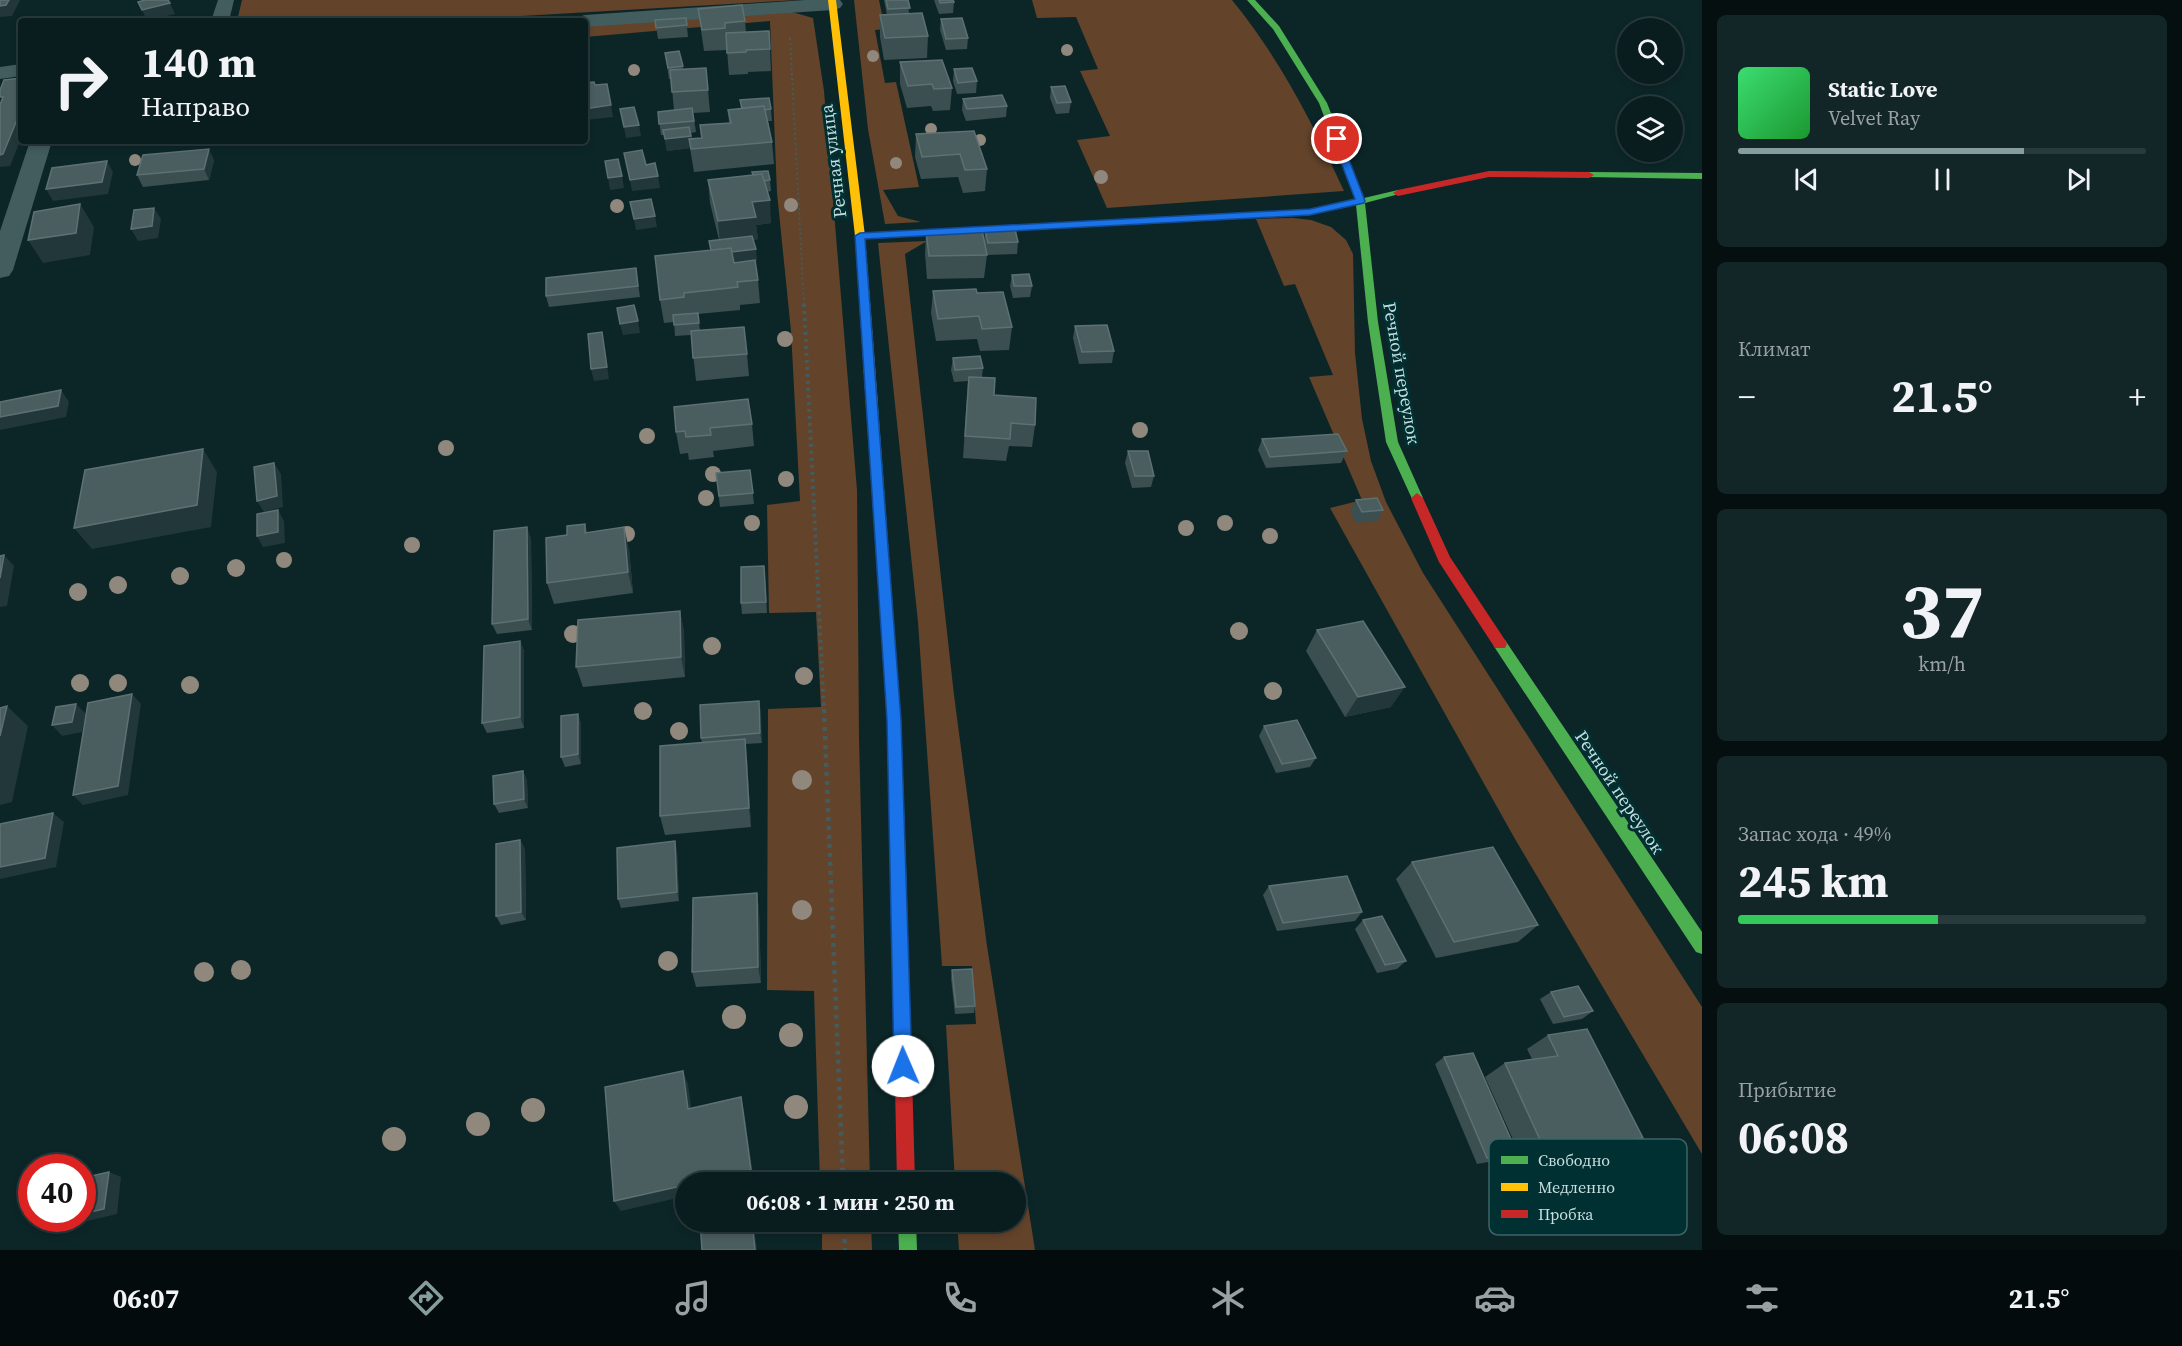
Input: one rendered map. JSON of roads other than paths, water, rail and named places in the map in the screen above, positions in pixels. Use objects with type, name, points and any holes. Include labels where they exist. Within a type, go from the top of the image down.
[{"type":"street","name":"Речной переулок","points":[[1251,0],[1276,28],[1323,103],[1360,201],[1373,322],[1392,442],[1444,559],[1702,946]]},
{"type":"street","points":[[588,21],[788,8],[833,2]]},
{"type":"street","name":"Речная улица","points":[[833,2],[860,236],[894,720],[906,1172]]},
{"type":"street","points":[[0,73],[18,70]]},
{"type":"street","points":[[0,270],[40,144]]},
{"type":"street","points":[[860,236],[1310,212],[1489,174],[1702,176]]},
{"type":"street","points":[[907,1232],[908,1250]]},
{"type":"lane","points":[[221,18],[226,0]]}]
